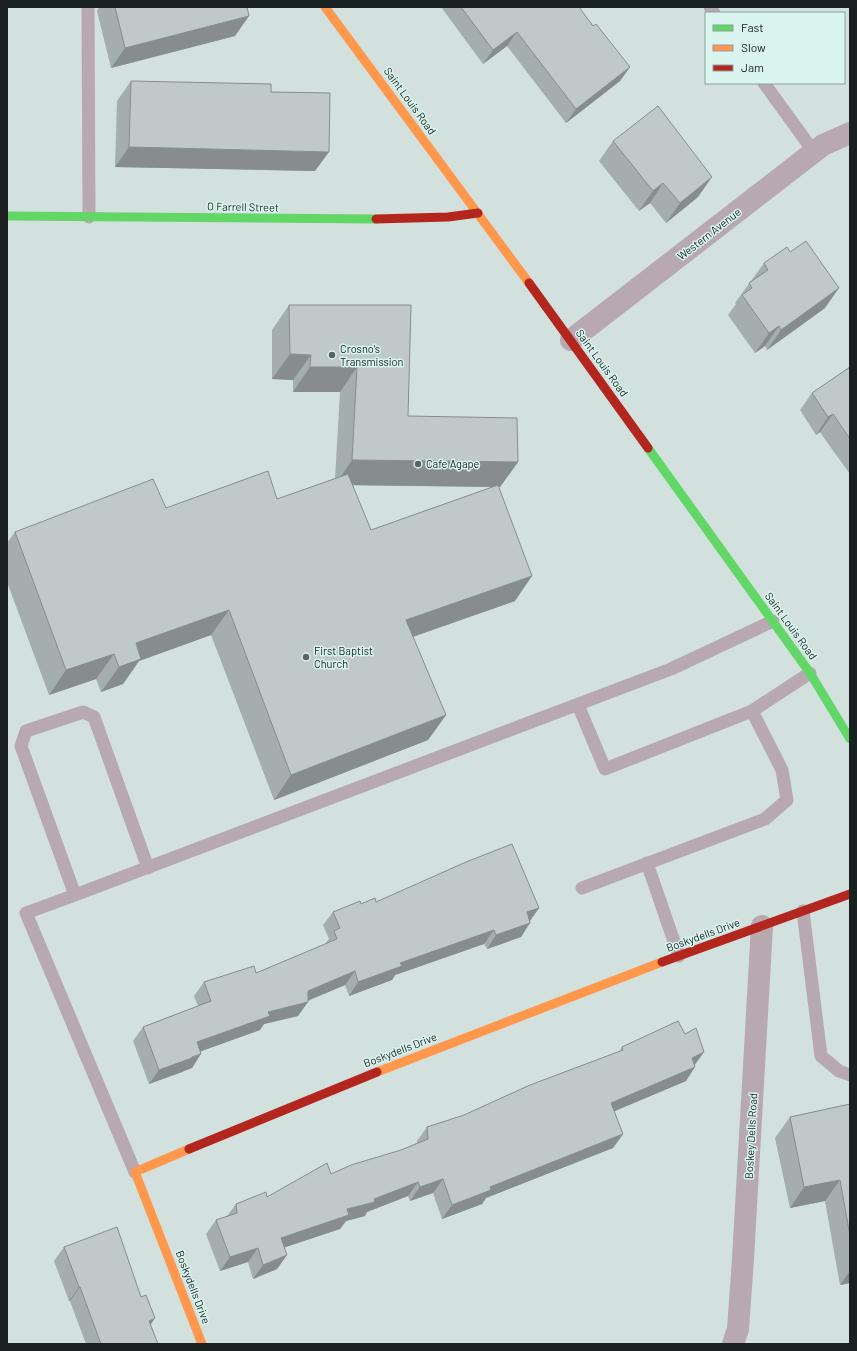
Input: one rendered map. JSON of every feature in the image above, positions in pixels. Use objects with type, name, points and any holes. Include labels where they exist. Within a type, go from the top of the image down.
[{"type":"street","name":"Saint Louis Road","points":[[325,7],[571,340],[810,673],[850,739]]},
{"type":"street","name":"Western Avenue","points":[[571,340],[823,145],[850,133]]},
{"type":"street","name":"O Farrell Street","points":[[7,216],[354,220],[448,217],[478,213]]},
{"type":"street","name":"Boskydells Drive","points":[[202,1344],[135,1172],[332,1089],[679,956],[850,894]]},
{"type":"street","name":"Boskey Dells Road","points":[[733,1344],[738,1329],[743,1259],[762,926]]},
{"type":"lane","points":[[88,7],[89,217]]},
{"type":"lane","points":[[765,84],[814,152]]},
{"type":"lane","points":[[135,1172],[26,913],[671,670],[772,621]]},
{"type":"lane","points":[[578,705],[605,769],[752,711],[810,673]]},
{"type":"lane","points":[[582,888],[765,819],[787,800],[782,770],[752,711]]},
{"type":"lane","points":[[75,895],[21,746],[26,731],[83,712],[94,717],[148,868]]},
{"type":"lane","points":[[647,863],[679,956]]},
{"type":"lane","points":[[803,911],[821,1056],[839,1071],[850,1075]]},
{"type":"building","points":[[115,7],[247,7],[249,16],[125,48]]},
{"type":"building","points":[[461,7],[579,7],[593,26],[596,24],[630,67],[576,109],[517,32],[493,50]]},
{"type":"building","points":[[131,81],[271,84],[271,92],[330,93],[329,152],[129,147]]},
{"type":"building","points":[[658,106],[712,177],[680,203],[663,183],[653,191],[613,141]]},
{"type":"building","points":[[806,241],[839,288],[781,330],[779,326],[769,333],[742,295],[752,288],[749,283],[768,270],[764,263],[787,247],[790,252]]},
{"type":"building","points":[[289,305],[411,305],[408,416],[517,418],[518,462],[352,460],[357,367],[310,367],[311,355],[290,354]]},
{"type":"building","points":[[850,367],[850,439],[833,414],[828,417],[812,393]]},
{"type":"building","name":"First Baptist Church","points":[[268,471],[277,499],[348,474],[371,530],[498,485],[532,576],[406,620],[446,715],[291,775],[229,610],[136,643],[141,659],[119,667],[114,654],[66,670],[15,532],[153,479],[166,508]]},
{"type":"building","points":[[512,844],[539,908],[527,912],[530,923],[496,935],[494,930],[400,963],[402,966],[358,982],[355,971],[308,991],[308,1002],[268,1012],[270,1016],[197,1042],[201,1054],[159,1070],[143,1027],[211,1001],[204,982],[254,966],[256,973],[337,939],[334,931],[340,928],[333,912],[360,901],[361,904],[375,898],[376,902],[466,862]]},
{"type":"building","points":[[678,1021],[685,1034],[696,1028],[704,1052],[692,1058],[695,1067],[611,1103],[623,1134],[490,1187],[491,1190],[452,1205],[443,1179],[420,1187],[418,1182],[374,1199],[375,1202],[347,1209],[349,1215],[281,1238],[287,1255],[263,1265],[258,1248],[230,1257],[216,1220],[237,1213],[236,1204],[266,1192],[267,1197],[327,1163],[331,1174],[351,1165],[401,1150],[428,1139],[427,1127],[464,1115],[530,1085],[623,1050],[622,1047]]},
{"type":"building","points":[[850,1104],[850,1236],[840,1180],[804,1187],[790,1117]]},
{"type":"building","points":[[117,1227],[141,1297],[146,1295],[155,1318],[149,1321],[158,1344],[101,1344],[64,1247]]},
{"type":"traffic: fast","points":[[7,216],[376,219]]},
{"type":"traffic: fast","points":[[648,448],[810,673],[850,739]]},
{"type":"traffic: slow","points":[[325,7],[529,283]]},
{"type":"traffic: slow","points":[[377,1072],[662,962]]},
{"type":"traffic: slow","points":[[189,1149],[135,1172],[202,1344]]},
{"type":"traffic: jam","points":[[376,219],[448,217],[478,213]]},
{"type":"traffic: jam","points":[[529,283],[648,448]]},
{"type":"traffic: jam","points":[[662,962],[850,894]]},
{"type":"traffic: jam","points":[[189,1149],[377,1072]]},
{"type":"place","name":"Crosno's Transmission","points":[[332,355]]},
{"type":"place","name":"Cafe Agape","points":[[418,464]]},
{"type":"place","name":"First Baptist Church","points":[[306,657]]}]
